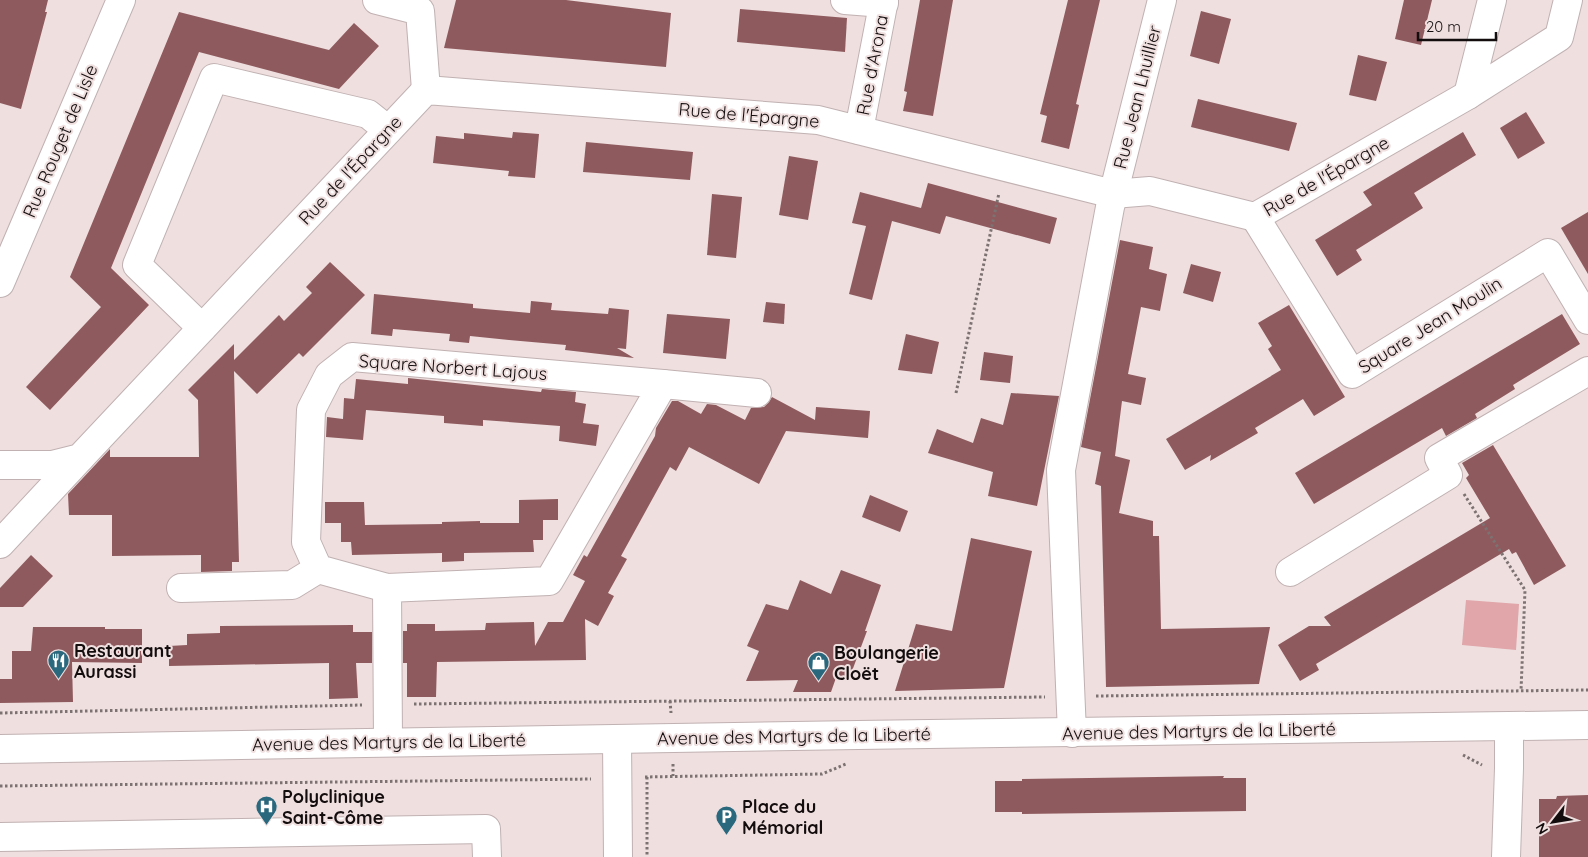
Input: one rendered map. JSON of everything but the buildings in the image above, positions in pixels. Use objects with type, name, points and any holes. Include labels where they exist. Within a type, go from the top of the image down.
[{"type":"street","name":"Rue Rouget de Lisle","points":[[0,283],[121,0]]},
{"type":"street","points":[[377,0],[420,11],[426,90]]},
{"type":"street","points":[[845,0],[884,2]]},
{"type":"street","name":"Rue Jean Lhuillier","points":[[1072,732],[1061,470],[1112,194],[1162,0]]},
{"type":"street","points":[[1468,95],[1492,0]]},
{"type":"street","name":"Rue de l'Épargne","points":[[0,544],[426,90],[818,120],[1112,194],[1150,191],[1255,216],[1468,95],[1559,38],[1568,0]]},
{"type":"street","name":"Rue d'Arona","points":[[859,130],[884,2]]},
{"type":"street","points":[[202,328],[137,265],[214,78],[368,114],[388,130]]},
{"type":"street","name":"Square Jean Moulin","points":[[1255,216],[1352,374],[1548,253],[1588,320]]},
{"type":"street","name":"Square Norbert Lajous","points":[[318,569],[306,542],[310,410],[329,375],[352,357],[757,393]]},
{"type":"street","points":[[1290,572],[1448,475],[1439,458],[1588,371]]},
{"type":"street","points":[[181,588],[292,585],[318,569],[387,588],[549,581],[663,384]]},
{"type":"street","points":[[0,465],[52,465],[80,458]]},
{"type":"street","points":[[387,588],[388,742]]},
{"type":"street","name":"Avenue des Martyrs de la Liberté","points":[[0,749],[1588,726]]},
{"type":"street","points":[[1506,857],[1509,727]]},
{"type":"street","points":[[617,739],[618,857]]},
{"type":"street","points":[[0,837],[486,829],[487,857]]},
{"type":"path","points":[[956,392],[1004,168]]},
{"type":"path","points":[[1448,475],[1463,492],[1525,590],[1520,691]]},
{"type":"path","points":[[0,712],[388,704],[1588,690]]},
{"type":"path","points":[[0,786],[673,776]]},
{"type":"path","points":[[647,777],[647,857]]},
{"type":"shaded area","points":[[1466,600],[1519,604],[1516,650],[1462,645]]},
{"type":"place","name":"Restaurant Aurassi","points":[[58,679]]},
{"type":"place","name":"Boulangerie Cloët","points":[[818,681]]},
{"type":"place","name":"Polyclinique Saint-Côme","points":[[266,825]]},
{"type":"place","name":"Place du Mémorial","points":[[726,835]]}]
